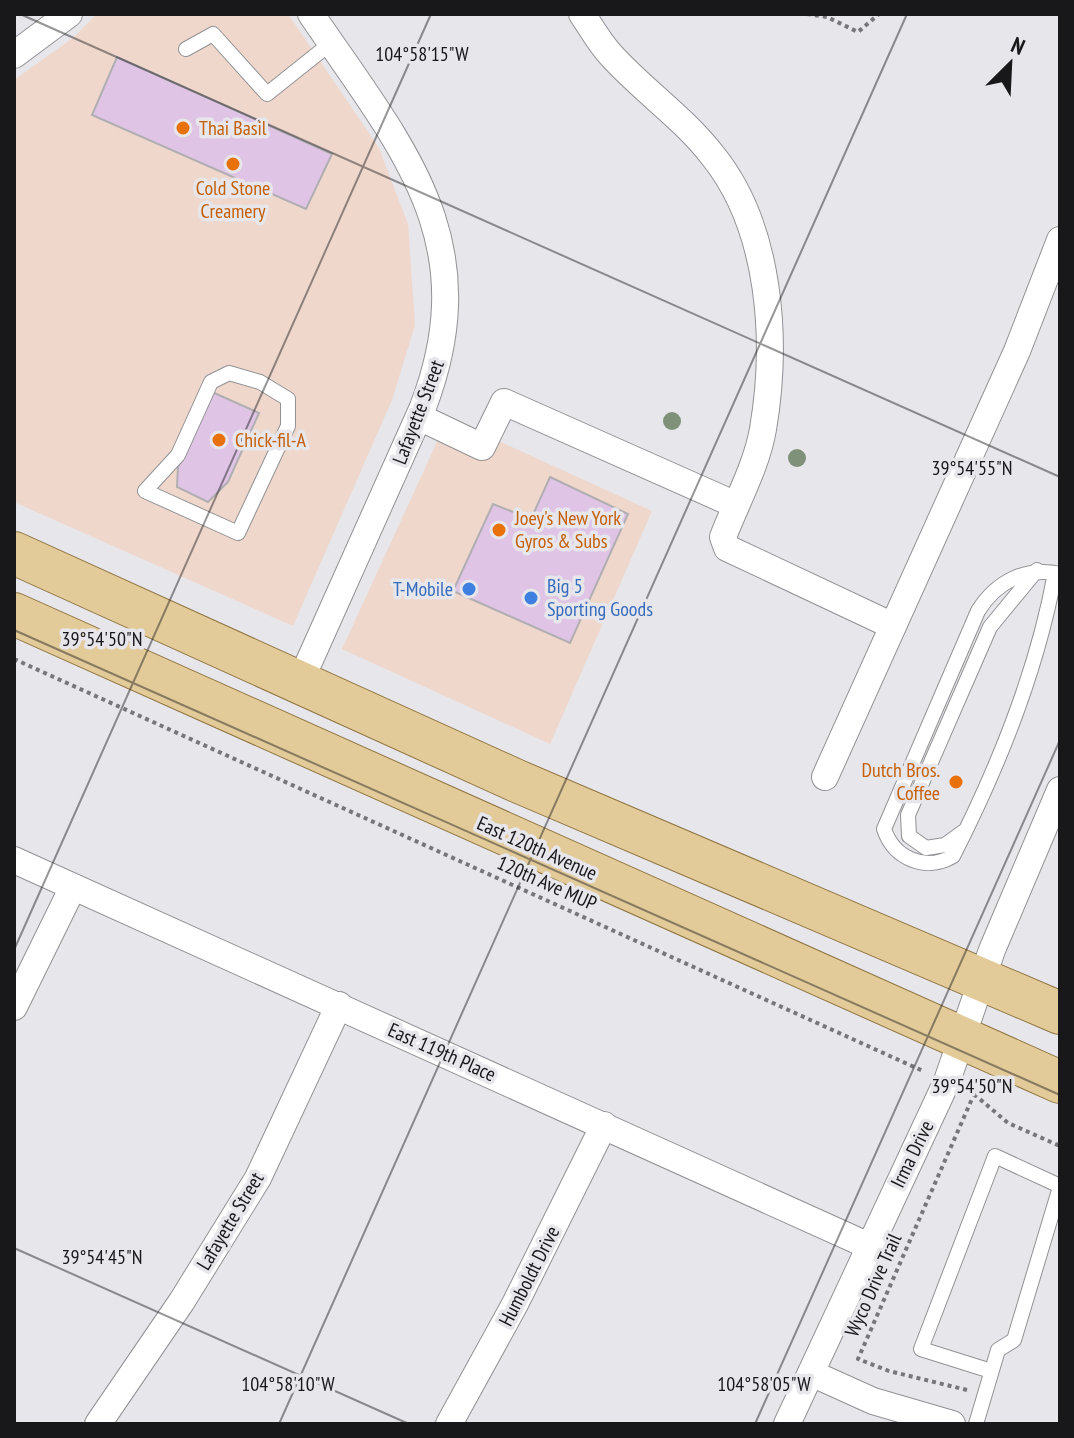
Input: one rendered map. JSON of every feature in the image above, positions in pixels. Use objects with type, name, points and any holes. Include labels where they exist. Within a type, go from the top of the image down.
[{"type":"main road","points":[[14,553],[618,825],[1060,1013]]},
{"type":"main road","name":"East 120th Avenue","points":[[14,614],[1060,1082]]},
{"type":"street","points":[[14,55],[69,14]]},
{"type":"street","name":"Lafayette Street","points":[[300,682],[419,417],[437,369],[447,319],[446,276],[436,225],[401,145],[311,14]]},
{"type":"street","points":[[582,14],[610,54],[682,119],[716,158],[740,202],[762,264],[770,345],[763,431],[723,537],[727,548],[893,626]]},
{"type":"street","points":[[825,777],[1017,351],[1060,240]]},
{"type":"street","points":[[419,417],[482,447],[504,402],[736,505]]},
{"type":"street","name":"Irma Drive","points":[[787,1424],[947,1081],[964,1040],[981,980],[1060,790]]},
{"type":"street","name":"East 119th Place","points":[[14,860],[869,1246]]},
{"type":"street","points":[[14,1007],[73,887]]},
{"type":"street","name":"Lafayette Street","points":[[98,1424],[182,1301],[258,1178],[339,1005]]},
{"type":"street","name":"Humboldt Drive","points":[[449,1424],[515,1304],[604,1125]]},
{"type":"street","points":[[811,1373],[873,1401],[952,1424]]},
{"type":"lane","points":[[186,49],[213,34],[267,94],[331,43]]},
{"type":"lane","points":[[229,373],[260,382],[288,399],[288,426],[238,533],[145,491],[178,455],[211,382],[229,373]]},
{"type":"lane","points":[[967,829],[945,845],[926,848],[909,836],[906,827],[919,784],[990,627],[1008,603],[1030,583],[1037,570]]},
{"type":"lane","points":[[1037,570],[1057,573],[1041,644],[1012,723],[967,829],[953,856],[942,863],[920,863],[889,845],[884,829],[978,611],[989,594],[1004,582],[1037,570]]},
{"type":"lane","points":[[976,1424],[998,1350],[1014,1340],[1060,1187],[995,1156],[921,1349],[991,1371]]},
{"type":"path","points":[[807,14],[827,17],[858,32],[879,14]]},
{"type":"path","name":"120th Ave MUP","points":[[14,659],[975,1092],[1008,1123],[1060,1146]]},
{"type":"path","name":"Wyco Drive Trail","points":[[975,1092],[858,1359],[889,1371],[985,1395]]},
{"type":"shaded area","points":[[97,14],[288,14],[379,148],[408,224],[415,325],[392,400],[293,626],[14,502],[14,80],[74,37]]},
{"type":"shaded area","points":[[448,418],[652,511],[550,744],[342,649]]},
{"type":"building","points":[[117,57],[332,154],[306,209],[92,115]]},
{"type":"building","name":"Chick-fil-A","points":[[212,392],[259,413],[228,482],[208,502],[177,487],[178,467]]},
{"type":"building","points":[[550,477],[628,514],[570,643],[453,591],[493,504],[531,519]]},
{"type":"place","name":"Thai Basil","points":[[183,128]]},
{"type":"place","name":"Cold Stone Creamery","points":[[233,164]]},
{"type":"place","name":"Chick-fil-A","points":[[219,440]]},
{"type":"place","name":"Joey's New York Gyros & Subs","points":[[499,530]]},
{"type":"place","name":"T-Mobile","points":[[469,589]]},
{"type":"place","name":"Big 5 Sporting Goods","points":[[531,598]]},
{"type":"place","name":"Dutch Bros. Coffee","points":[[956,782]]}]
